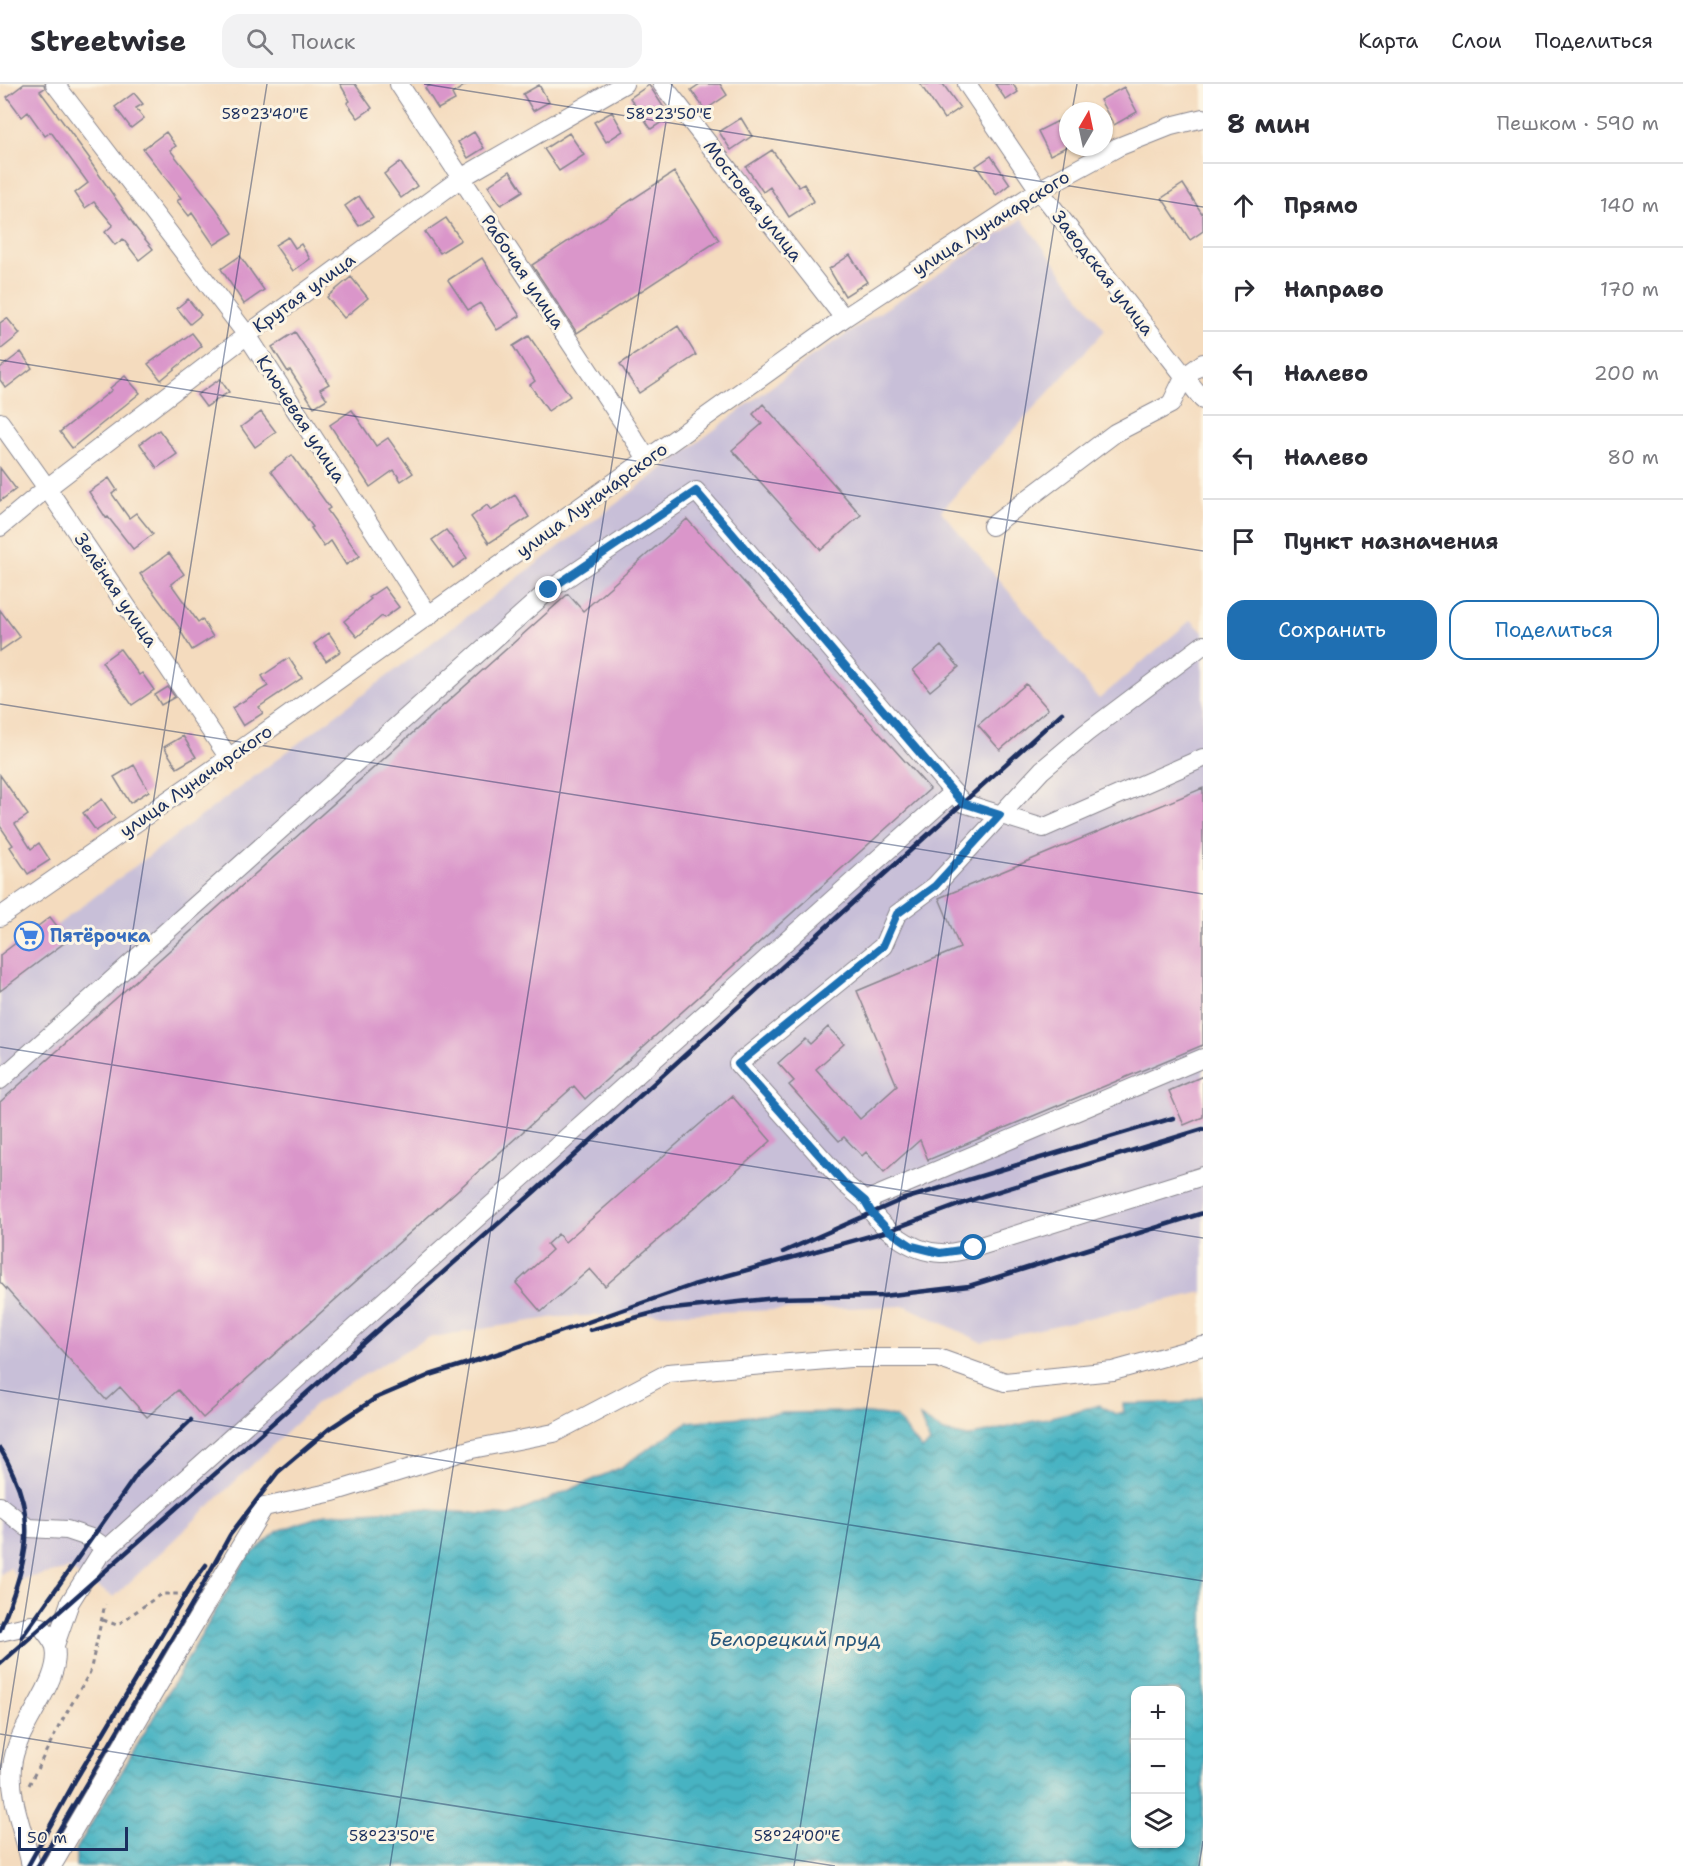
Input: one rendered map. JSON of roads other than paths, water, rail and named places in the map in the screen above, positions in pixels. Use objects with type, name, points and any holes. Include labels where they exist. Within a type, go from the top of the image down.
[{"type":"street","name":"Ключевая улица","points":[[55,84],[247,335],[429,616]]},
{"type":"street","name":"Рабочая улица","points":[[399,84],[648,460]]},
{"type":"street","name":"Крутая улица","points":[[0,527],[47,488],[247,335],[460,178],[624,84]]},
{"type":"street","name":"Мостовая улица","points":[[662,84],[844,318]]},
{"type":"street","name":"Заводская улица","points":[[967,84],[1039,190],[1203,400]]},
{"type":"street","name":"улица Луначарского","points":[[3,907],[230,758],[844,318],[1039,190],[1118,147],[1171,126],[1203,118]]},
{"type":"street","points":[[992,526],[1115,433],[1171,404],[1184,377],[1203,363]]},
{"type":"street","name":"Зелёная улица","points":[[0,422],[230,758]]},
{"type":"street","points":[[0,1080],[549,590],[696,491],[963,803],[1043,828],[1203,758]]},
{"type":"street","points":[[1203,645],[1086,733],[1042,770],[935,886],[897,914],[883,946],[738,1064],[845,1184],[865,1201],[872,1213],[888,1230],[912,1246],[940,1253],[974,1248],[1203,1176]]},
{"type":"street","points":[[31,1866],[12,1792],[12,1764],[21,1733],[55,1671],[55,1646],[70,1602],[99,1556],[953,792]]},
{"type":"street","points":[[865,1201],[1203,1058]]},
{"type":"street","points":[[52,1866],[264,1507],[333,1492],[472,1449],[554,1433],[668,1373],[851,1358],[938,1358],[1005,1382],[1113,1371],[1203,1346]]},
{"type":"street","points":[[0,1506],[28,1528],[67,1530],[91,1538],[107,1549]]},
{"type":"street","points":[[0,1632],[32,1625],[42,1627],[55,1646]]},
{"type":"street","points":[[0,1796],[12,1779]]},
{"type":"water","name":"Белорецкий пруд","points":[[1203,1397],[1203,1866],[76,1866],[76,1850],[246,1559],[278,1531],[326,1514],[418,1509],[510,1516],[620,1468],[688,1422],[783,1413],[848,1412],[896,1417],[922,1450],[930,1443],[920,1417],[944,1432],[968,1437],[1100,1405],[1115,1414],[1124,1412],[1123,1404],[1182,1403]]},
{"type":"railway","points":[[0,1664],[534,1192],[1062,713]]},
{"type":"railway","points":[[783,1252],[901,1200],[1173,1118]]},
{"type":"railway","points":[[38,1866],[230,1535],[278,1472],[329,1429],[376,1398],[430,1375],[503,1352],[693,1285],[888,1231],[983,1196],[1203,1129]]},
{"type":"railway","points":[[590,1330],[664,1310],[775,1298],[883,1296],[969,1286],[1203,1213]]},
{"type":"railway","points":[[22,1637],[140,1470],[191,1420]]},
{"type":"railway","points":[[0,1449],[9,1464],[21,1495],[26,1534],[25,1553],[20,1572],[0,1630]]},
{"type":"railway","points":[[28,1866],[76,1779],[192,1584],[206,1565]]},
{"type":"place","name":"Пятёрочка","points":[[29,936]]}]
